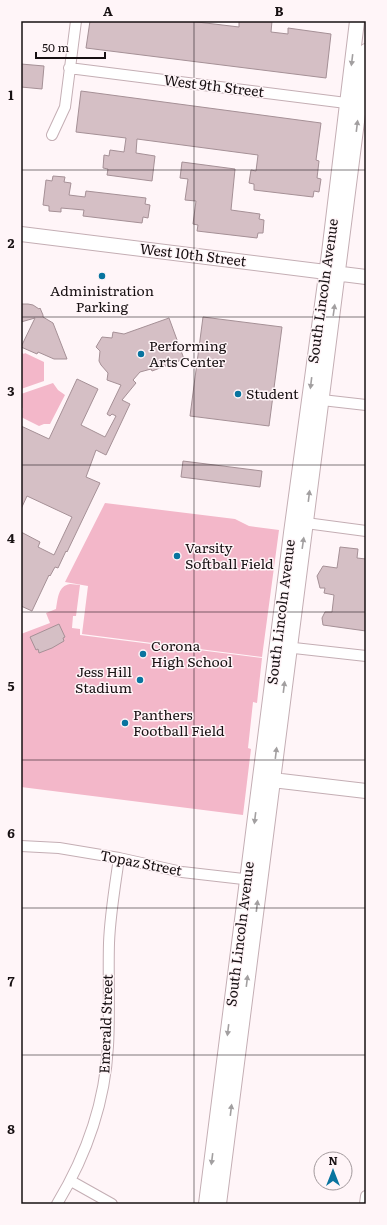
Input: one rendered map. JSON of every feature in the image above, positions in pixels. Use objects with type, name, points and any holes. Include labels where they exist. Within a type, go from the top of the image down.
[{"type":"main road","name":"South Lincoln Avenue","points":[[219,1204],[266,780],[353,104],[357,21]]},
{"type":"main road","name":"South Lincoln Avenue","points":[[353,104],[366,51]]},
{"type":"main road","name":"West 10th Street","points":[[21,234],[366,277]]},
{"type":"main road","name":"South Lincoln Avenue","points":[[283,647],[306,523],[322,400],[332,273]]},
{"type":"main road","points":[[266,780],[366,791]]},
{"type":"main road","name":"South Lincoln Avenue","points":[[206,1204],[254,880]]},
{"type":"street","points":[[52,135],[65,107],[76,21]]},
{"type":"street","name":"West 9th Street","points":[[69,68],[353,104]]},
{"type":"street","points":[[322,400],[366,405]]},
{"type":"street","points":[[306,523],[366,531]]},
{"type":"street","points":[[283,647],[366,656]]},
{"type":"street","name":"Topaz Street","points":[[21,846],[59,848],[119,858],[182,872],[254,880]]},
{"type":"street","name":"Emerald Street","points":[[57,1204],[71,1181],[84,1152],[94,1124],[103,1090],[109,1027],[109,942],[119,858]]},
{"type":"street","points":[[71,1181],[112,1204]]},
{"type":"street","points":[[365,1204],[366,1196]]},
{"type":"shaded area","points":[[21,352],[44,362],[44,381],[21,389]]},
{"type":"shaded area","points":[[53,383],[58,390],[65,395],[50,424],[39,426],[21,417],[21,412],[23,409],[21,406],[21,394]]},
{"type":"shaded area","name":"Varsity Softball Field","points":[[105,503],[235,519],[249,526],[279,530],[262,657],[82,634],[88,586],[65,582]]},
{"type":"shaded area","name":"Jess Hill Stadium","points":[[66,585],[80,585],[76,616],[73,616],[72,628],[80,629],[80,635],[262,658],[257,703],[253,702],[248,748],[251,749],[243,815],[21,787],[21,634],[50,623],[46,613],[56,609],[61,590]]},
{"type":"building","points":[[90,21],[189,21],[239,27],[239,21],[272,21],[271,32],[288,34],[288,28],[331,34],[326,78],[86,48]]},
{"type":"building","points":[[21,64],[44,66],[42,89],[21,87]]},
{"type":"building","points":[[81,91],[321,123],[316,160],[319,161],[317,178],[321,179],[319,192],[314,191],[313,197],[254,190],[254,184],[249,183],[251,170],[256,171],[258,155],[137,139],[136,153],[155,156],[152,181],[107,175],[108,169],[103,168],[104,155],[109,156],[110,150],[124,152],[126,138],[76,132]]},
{"type":"building","points":[[182,162],[235,169],[231,210],[260,214],[259,219],[264,220],[263,233],[258,233],[257,238],[197,231],[198,225],[193,224],[196,201],[185,200],[188,179],[180,178]]},
{"type":"building","points":[[53,176],[65,177],[64,182],[71,183],[69,195],[85,197],[86,191],[146,198],[145,204],[150,205],[148,218],[143,217],[142,223],[83,216],[84,210],[61,208],[61,212],[49,211],[49,206],[43,205],[46,180],[52,181]]},
{"type":"building","points":[[21,304],[33,305],[39,309],[40,308],[43,317],[53,323],[67,359],[54,359],[21,347],[35,318],[21,322]]},
{"type":"building","points":[[203,317],[282,327],[269,426],[190,416]]},
{"type":"building","points":[[169,318],[184,359],[152,371],[151,369],[140,372],[133,380],[136,383],[122,400],[130,404],[106,455],[96,450],[86,477],[100,483],[67,552],[66,551],[58,568],[55,567],[50,576],[49,575],[32,611],[21,606],[21,532],[40,542],[38,547],[54,555],[72,517],[27,496],[21,509],[21,426],[49,439],[77,379],[98,389],[81,425],[105,437],[116,416],[112,414],[110,416],[107,414],[121,385],[107,380],[108,373],[99,361],[100,351],[96,347],[102,337],[112,338],[113,332],[124,334]]},
{"type":"building","points":[[183,461],[262,471],[260,487],[181,477]]},
{"type":"building","points":[[340,547],[358,549],[357,558],[366,559],[366,631],[323,625],[322,618],[325,612],[332,612],[334,595],[324,593],[325,588],[320,588],[317,576],[323,566],[337,568]]},
{"type":"building","points":[[59,624],[65,637],[63,638],[64,641],[39,653],[30,637]]},
{"type":"place","name":"Administration Parking","points":[[102,276]]},
{"type":"place","name":"Performing Arts Center","points":[[141,354]]},
{"type":"place","name":"Student","points":[[238,394]]},
{"type":"place","name":"Varsity Softball Field","points":[[177,556]]},
{"type":"place","name":"Corona High School","points":[[143,654]]},
{"type":"place","name":"Jess Hill Stadium","points":[[140,680]]},
{"type":"place","name":"Panthers Football Field","points":[[125,723]]}]
